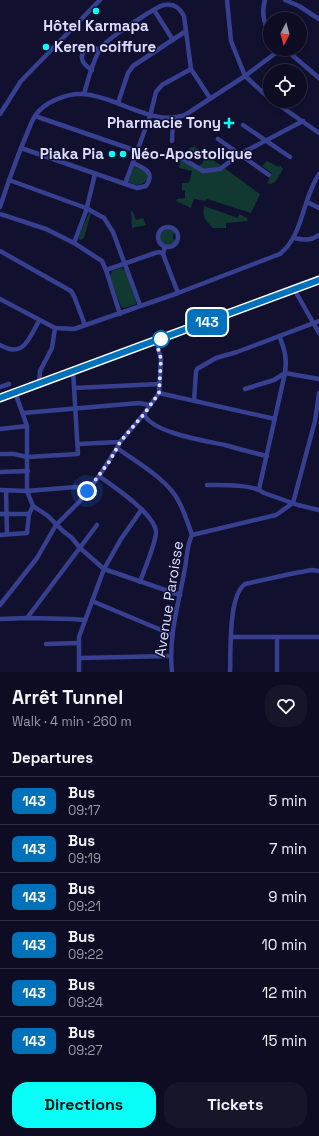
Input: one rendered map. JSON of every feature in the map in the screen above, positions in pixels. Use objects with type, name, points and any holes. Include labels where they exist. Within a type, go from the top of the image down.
[{"type":"street","points":[[0,114],[21,81],[100,0]]},
{"type":"street","points":[[227,0],[231,41],[245,76],[263,93]]},
{"type":"street","points":[[263,17],[262,13],[265,0]]},
{"type":"street","points":[[285,0],[299,6],[319,19]]},
{"type":"street","points":[[84,94],[100,49],[104,44],[154,10],[164,5],[175,6],[184,16],[192,69],[210,98]]},
{"type":"street","points":[[154,10],[173,40]]},
{"type":"street","points":[[118,103],[130,70],[133,66],[186,31]]},
{"type":"street","points":[[92,70],[82,62],[83,53],[90,48],[100,49]]},
{"type":"street","points":[[0,207],[21,148],[35,116],[49,103],[64,97],[84,94],[118,103],[150,116],[173,118],[185,115],[245,76],[272,56]]},
{"type":"street","points":[[293,56],[319,78]]},
{"type":"street","points":[[125,184],[150,116],[156,92],[192,69]]},
{"type":"street","points":[[284,108],[319,133]]},
{"type":"street","points":[[35,116],[137,151]]},
{"type":"street","points":[[172,141],[173,118]]},
{"type":"street","points":[[180,157],[204,171],[220,169],[240,154],[303,121]]},
{"type":"street","points":[[243,125],[290,156]]},
{"type":"street","points":[[218,139],[269,174]]},
{"type":"street","points":[[21,148],[136,188],[146,186],[150,178],[149,172],[133,163]]},
{"type":"street","points":[[74,243],[86,208],[95,174]]},
{"type":"street","points":[[0,299],[39,321],[55,328],[74,328],[120,314],[140,305],[178,293],[280,254],[286,249],[294,238],[319,174]]},
{"type":"street","points":[[9,180],[86,208],[104,218],[109,225],[140,305]]},
{"type":"street","points":[[307,202],[319,208]]},
{"type":"street","points":[[0,214],[46,229],[74,243],[102,261],[120,314]]},
{"type":"street","points":[[165,228],[174,228],[177,231],[178,239],[174,246],[165,247],[159,241],[159,233],[165,228]]},
{"type":"street","points":[[294,238],[307,240],[313,239],[319,235]]},
{"type":"street","points":[[165,247],[163,254],[178,293]]},
{"type":"street","points":[[0,251],[71,291],[86,325]]},
{"type":"street","points":[[106,270],[160,252],[163,254]]},
{"type":"street","points":[[0,398],[319,280]]},
{"type":"street","points":[[294,289],[319,333]]},
{"type":"street","points":[[0,345],[12,350],[21,348],[39,321]]},
{"type":"street","points":[[194,401],[196,372],[198,369],[216,358],[237,352],[319,321]]},
{"type":"street","points":[[39,383],[40,371],[51,351],[55,328]]},
{"type":"street","points":[[259,489],[286,373],[286,355],[279,336]]},
{"type":"street","points":[[0,605],[37,558],[56,525],[79,502],[99,476],[120,442],[144,414],[159,393],[161,359],[156,341]]},
{"type":"street","points":[[0,454],[14,454],[27,457],[78,454],[73,370]]},
{"type":"street","points":[[245,389],[274,380],[286,373],[319,379]]},
{"type":"street","points":[[0,387],[9,384]]},
{"type":"street","points":[[74,388],[160,384]]},
{"type":"street","points":[[15,392],[27,426],[27,491],[33,506],[48,516],[56,525],[72,538],[80,548],[104,569],[180,595]]},
{"type":"street","points":[[159,393],[275,419]]},
{"type":"street","points":[[294,503],[317,421],[319,394]]},
{"type":"street","points":[[23,413],[139,403],[150,405]]},
{"type":"street","points":[[144,414],[146,418],[155,425],[173,433],[267,456]]},
{"type":"street","points":[[0,429],[27,426]]},
{"type":"street","points":[[78,444],[120,442]]},
{"type":"street","points":[[117,448],[159,479],[172,491],[183,510],[192,535]]},
{"type":"street","points":[[0,472],[28,471]]},
{"type":"street","points":[[99,476],[142,510],[154,526],[156,534],[140,582]]},
{"type":"street","points":[[207,485],[259,489],[264,493],[319,510]]},
{"type":"street","points":[[0,490],[27,491],[76,486],[87,491]]},
{"type":"street","points":[[6,490],[7,534]]},
{"type":"street","name":"Avenue Paroisse","points":[[172,672],[170,656],[173,635],[189,540],[192,535],[276,515],[294,503]]},
{"type":"street","points":[[0,535],[27,533],[29,514],[33,506]]},
{"type":"street","points":[[78,672],[78,643],[84,620],[104,569],[121,539],[142,510]]},
{"type":"street","points":[[0,514],[29,514]]},
{"type":"street","points":[[27,618],[97,526]]},
{"type":"street","points":[[230,672],[233,609],[241,587],[245,584],[290,574],[312,570],[319,571]]},
{"type":"street","points":[[92,601],[173,635]]},
{"type":"street","points":[[0,619],[27,618],[84,620]]},
{"type":"street","points":[[232,637],[319,637]]},
{"type":"street","points":[[276,637],[276,672]]},
{"type":"street","points":[[46,644],[78,643]]},
{"type":"street","points":[[79,658],[170,656]]},
{"type":"green space","points":[[194,146],[260,194],[251,213],[207,199],[205,201],[194,199],[191,208],[176,201],[177,199],[185,198],[185,191],[182,190],[182,183],[189,183],[192,171],[179,168],[180,159],[194,168],[202,164],[204,159],[188,149]]},
{"type":"green space","points":[[267,161],[279,167],[280,165],[283,169],[276,181],[271,184],[267,183],[272,173],[262,166]]},
{"type":"green space","points":[[134,166],[143,169],[147,174],[147,180],[142,184],[136,185],[128,182]]},
{"type":"green space","points":[[204,206],[238,218],[239,214],[247,218],[248,221],[226,223],[226,228],[213,228],[205,218],[203,213]]},
{"type":"green space","points":[[131,210],[136,220],[143,218],[146,225],[132,228]]},
{"type":"green space","points":[[89,213],[91,213],[84,238],[81,240],[79,239],[79,236]]},
{"type":"green space","points":[[167,228],[174,228],[176,231],[173,235],[173,239],[177,241],[177,243],[169,247],[162,245],[159,240],[161,233]]},
{"type":"green space","points":[[121,268],[125,270],[136,301],[136,304],[124,308],[121,307],[110,276],[112,271]]},
{"type":"bus line","name":"143","points":[[0,398],[319,280]]},
{"type":"place","name":"Hôtel Karmapa","points":[[96,11]]},
{"type":"place","name":"Keren coiffure","points":[[46,47]]},
{"type":"place","name":"Pharmacie Tony","points":[[229,123]]},
{"type":"place","name":"Piaka Pia","points":[[112,154]]},
{"type":"place","name":"Néo-Apostolique","points":[[123,154]]},
{"type":"route","points":[[87,491],[109,462],[120,442],[144,414],[159,393],[162,366],[156,341],[161,339]]}]
